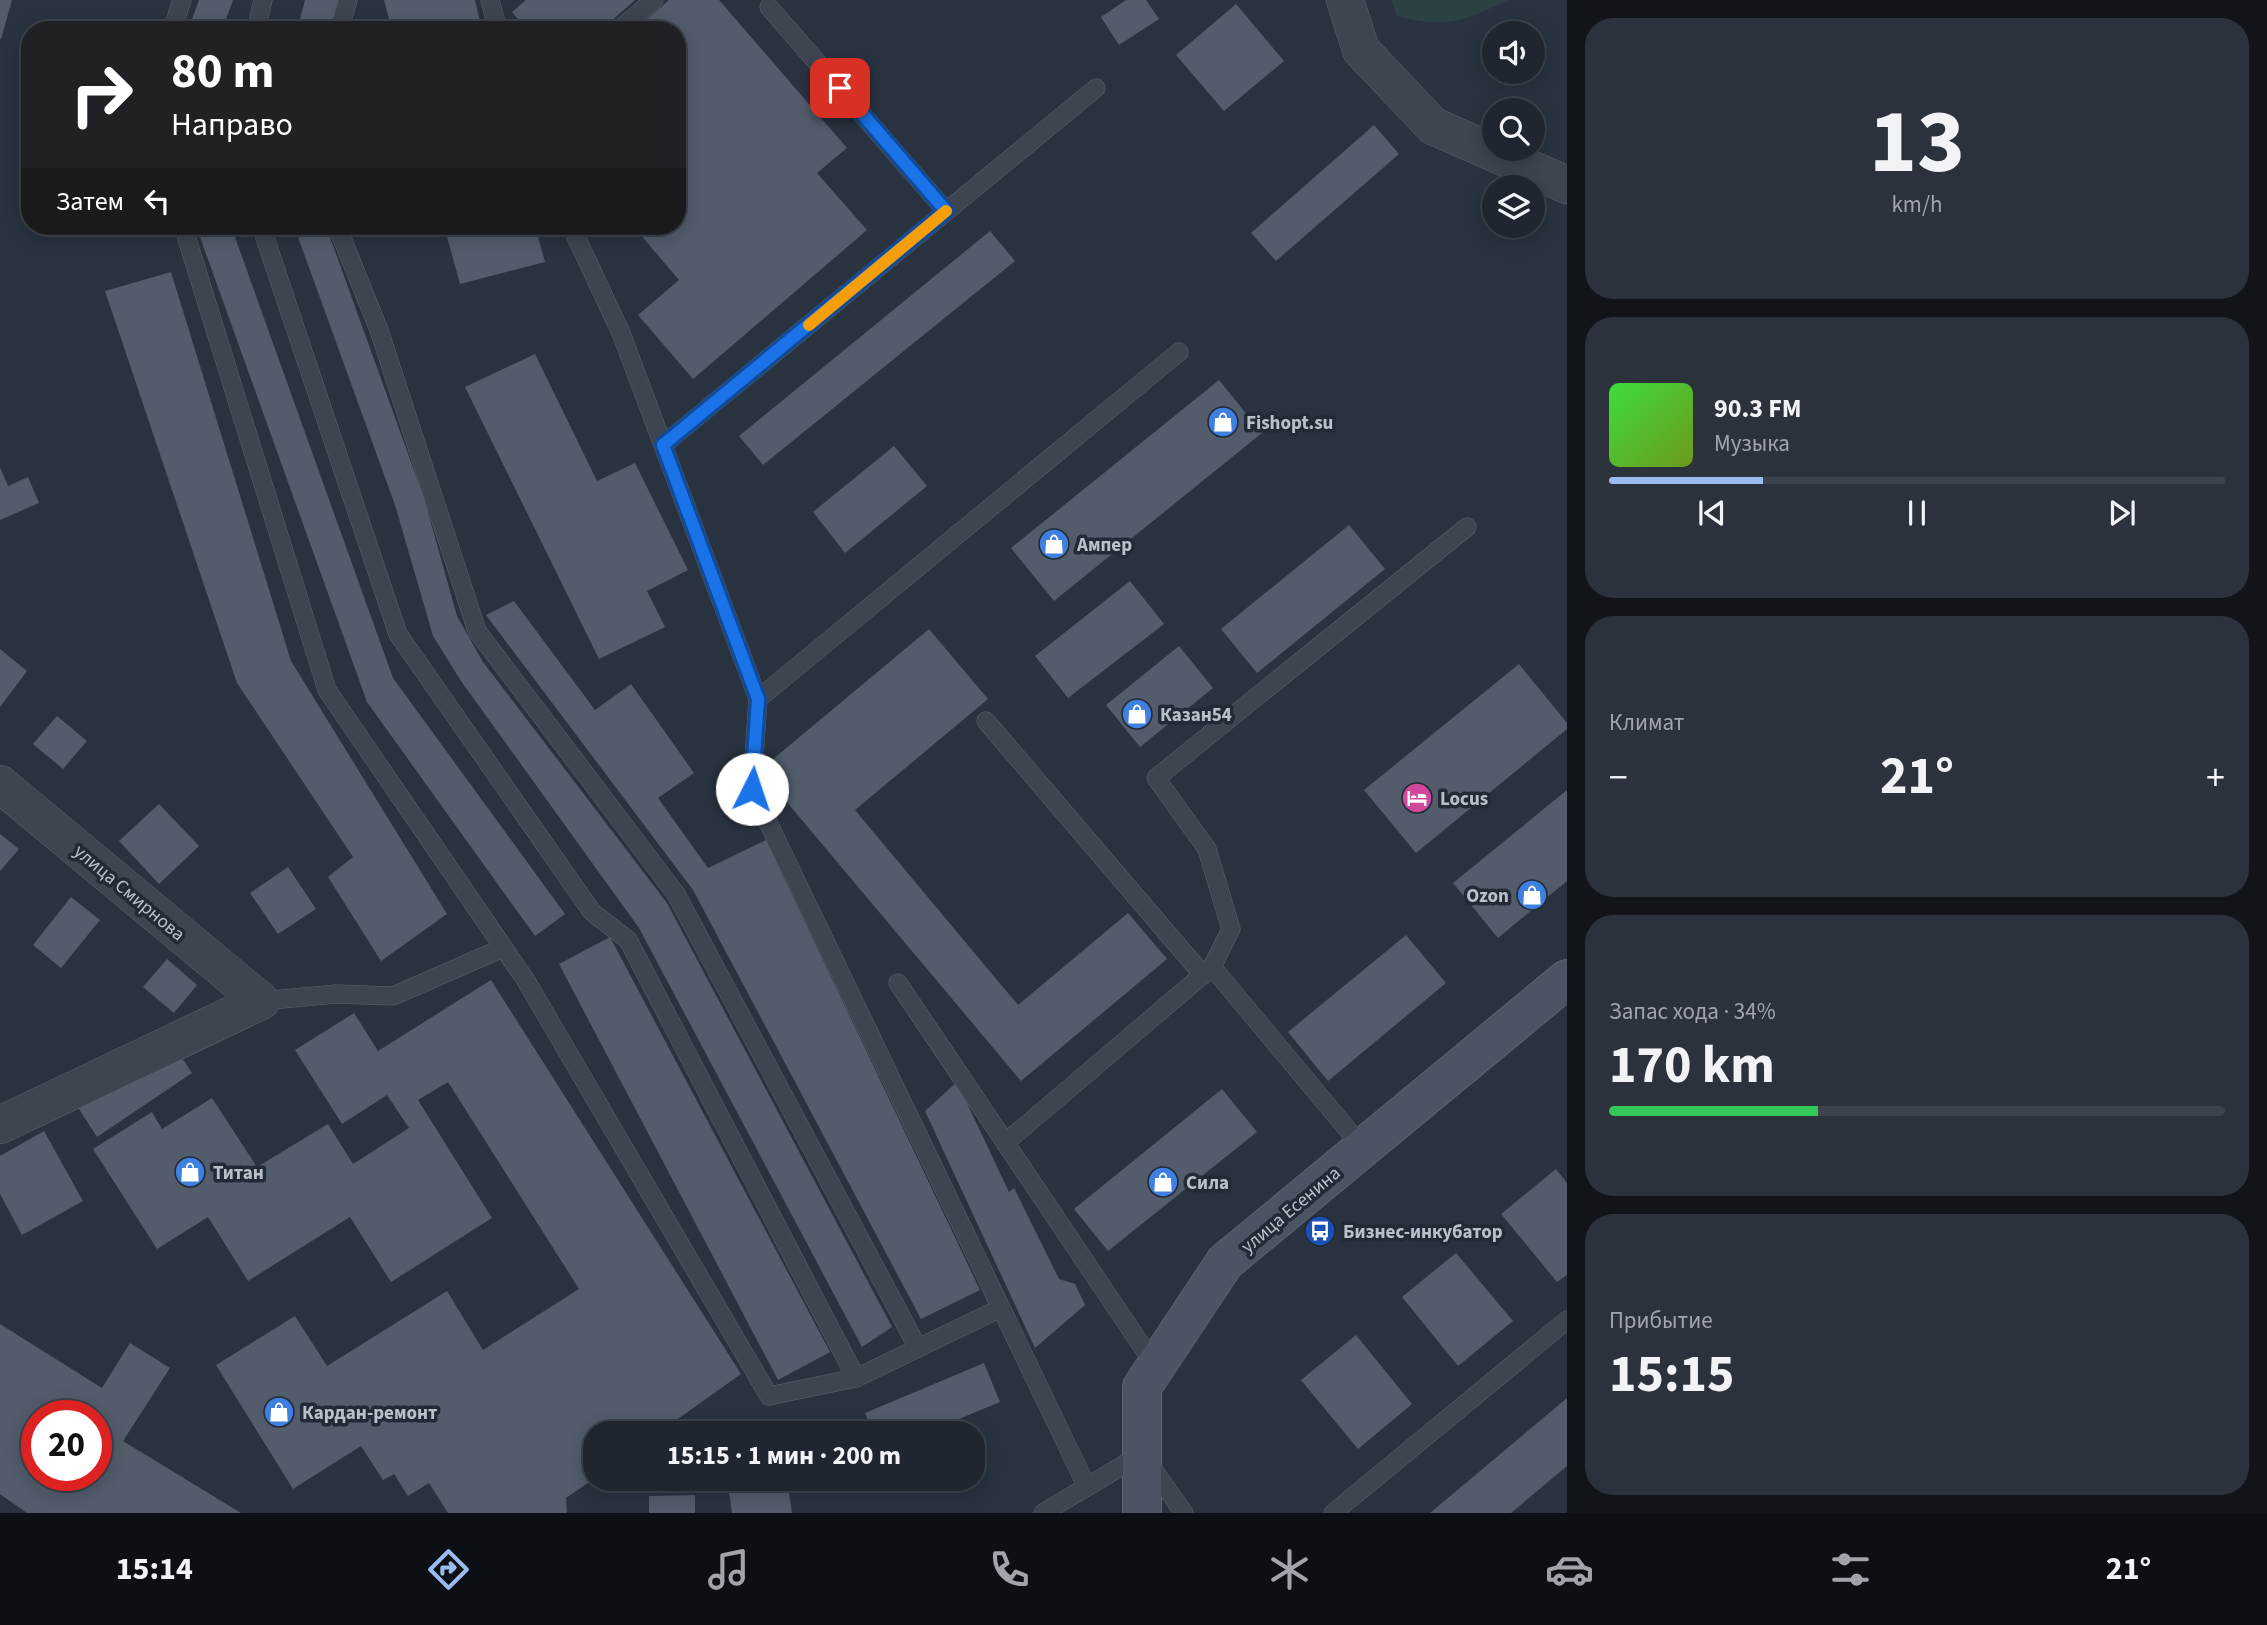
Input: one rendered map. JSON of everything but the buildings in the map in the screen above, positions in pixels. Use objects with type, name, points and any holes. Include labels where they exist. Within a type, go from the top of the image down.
[{"type":"street","points":[[1345,0],[1361,50],[1433,125],[1567,186]]},
{"type":"street","name":"улица Смирнова","points":[[0,784],[261,1001]]},
{"type":"street","name":"улица Есенина","points":[[1142,1513],[1142,1387],[1225,1262],[1567,979]]},
{"type":"street","points":[[0,1125],[261,1001]]},
{"type":"lane","points":[[175,21],[182,0]]},
{"type":"lane","points":[[258,21],[263,0]]},
{"type":"lane","points":[[342,21],[348,0]]},
{"type":"lane","points":[[490,0],[496,21]]},
{"type":"lane","points":[[630,21],[654,0]]},
{"type":"lane","points":[[769,7],[946,211]]},
{"type":"lane","points":[[663,445],[1096,88]]},
{"type":"lane","points":[[186,235],[327,690],[503,948],[769,1396],[856,1378],[1001,1308]]},
{"type":"lane","points":[[264,235],[398,634],[592,912],[628,940],[856,1378]]},
{"type":"lane","points":[[341,235],[379,330],[477,631],[676,894],[918,1348]]},
{"type":"lane","points":[[575,235],[621,333],[758,699],[752,789],[1086,1485]]},
{"type":"lane","points":[[758,699],[1179,352]]},
{"type":"lane","points":[[1005,1143],[1207,971],[1231,929],[1207,849],[1156,778],[1467,527]]},
{"type":"lane","points":[[986,721],[1363,1148]]},
{"type":"lane","points":[[261,1001],[336,994],[393,996],[503,948]]},
{"type":"lane","points":[[898,984],[1156,1367]]},
{"type":"lane","points":[[1333,1513],[1567,1320]]},
{"type":"lane","points":[[1043,1513],[1142,1454],[1184,1513]]},
{"type":"green space","points":[[1391,0],[1508,0],[1467,18],[1429,22],[1397,16]]},
{"type":"slow traffic","points":[[809,325],[946,211]]},
{"type":"place","name":"Fishopt.su","points":[[1223,422]]},
{"type":"place","name":"Ампер","points":[[1054,544]]},
{"type":"place","name":"Казан54","points":[[1137,714]]},
{"type":"place","name":"Locus","points":[[1417,798]]},
{"type":"place","name":"Ozon","points":[[1532,895]]},
{"type":"place","name":"Титан","points":[[190,1172]]},
{"type":"place","name":"Сила","points":[[1163,1182]]},
{"type":"place","name":"Бизнес-инкубатор","points":[[1320,1231]]},
{"type":"place","name":"Кардан-ремонт","points":[[279,1412]]},
{"type":"route","points":[[752,789],[758,699],[663,445],[946,211],[840,88]]}]
